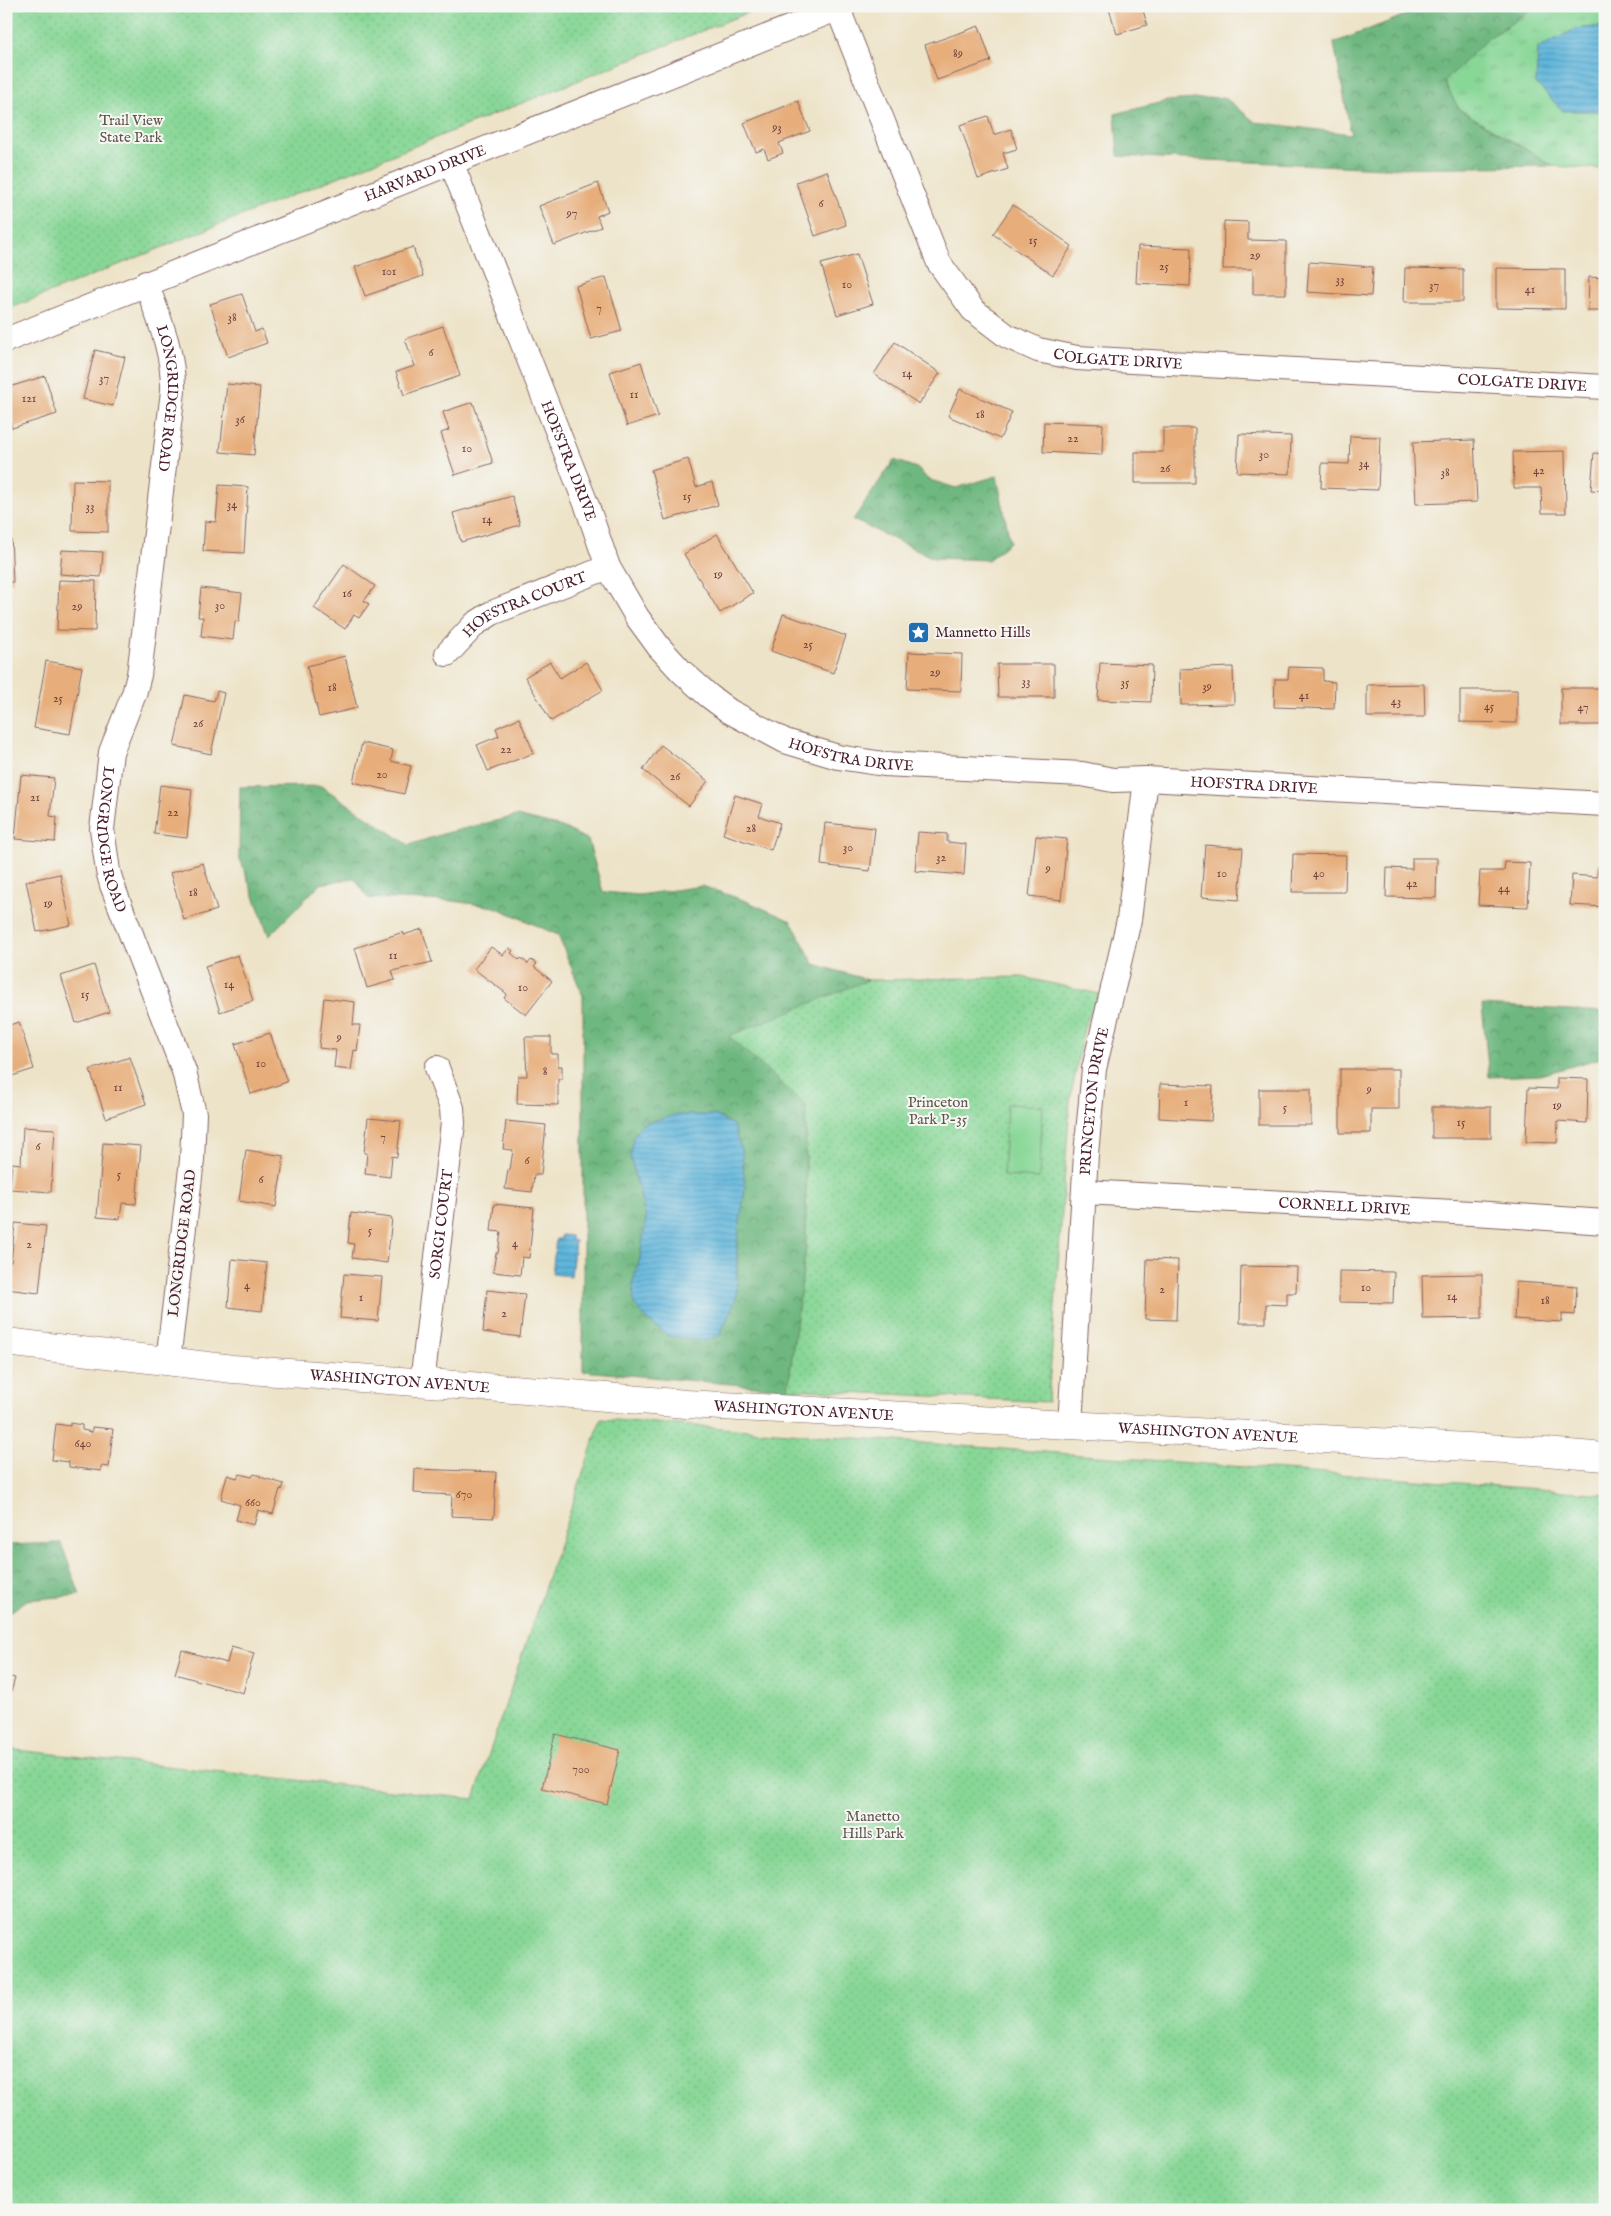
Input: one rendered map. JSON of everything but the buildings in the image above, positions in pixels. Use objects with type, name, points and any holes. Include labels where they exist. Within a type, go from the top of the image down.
[{"type":"main road","name":"WASHINGTON AVENUE","points":[[6,1342],[233,1369],[526,1390],[686,1404],[1522,1450],[1605,1457]]},
{"type":"street","name":"HARVARD DRIVE","points":[[6,340],[841,8]]},
{"type":"street","name":"COLGATE DRIVE","points":[[841,8],[939,262],[973,310],[1007,336],[1038,350],[1077,358],[1605,386]]},
{"type":"street","name":"HOFSTRA DRIVE","points":[[450,162],[587,506],[608,567],[637,617],[659,647],[681,672],[729,710],[785,741],[838,757],[884,764],[1082,774],[1113,780],[1146,779],[1605,804]]},
{"type":"street","name":"LONGRIDGE ROAD","points":[[146,283],[168,345],[173,374],[173,391],[139,675],[134,694],[111,752],[102,829],[112,885],[184,1071],[194,1114],[192,1160],[168,1361]]},
{"type":"street","name":"HOFSTRA COURT","points":[[447,654],[475,624],[492,613],[608,567]]},
{"type":"street","name":"PRINCETON DRIVE","points":[[1070,1426],[1084,1192],[1094,1070],[1129,920],[1146,779]]},
{"type":"street","name":"SORGI COURT","points":[[422,1383],[453,1123],[452,1108],[436,1068]]},
{"type":"street","name":"CORNELL DRIVE","points":[[1084,1192],[1605,1222]]},
{"type":"green space","name":"Trail View State Park","points":[[6,6],[764,6],[6,310]]},
{"type":"green space","points":[[1429,6],[1605,6],[1605,26],[1576,29],[1596,110],[1605,111],[1605,169],[1553,166],[1352,134],[1334,43]]},
{"type":"green space","points":[[1429,6],[1537,6],[1486,40],[1444,82],[1459,109],[1553,166],[1384,168],[1118,156],[1115,114],[1167,101],[1224,97],[1255,122],[1351,134],[1334,43]]},
{"type":"green space","points":[[894,460],[919,469],[927,479],[956,488],[997,476],[1010,542],[988,560],[934,558],[853,520]]},
{"type":"green space","points":[[321,786],[409,845],[446,833],[516,816],[562,827],[588,840],[603,892],[639,895],[702,886],[746,901],[791,921],[814,964],[868,980],[755,1037],[806,1106],[806,1247],[788,1389],[583,1371],[583,996],[558,935],[495,907],[453,901],[368,898],[355,878],[320,884],[269,936],[239,856],[240,787]],"holes":[[[630,1156],[737,1243],[737,1296],[633,1283],[640,1258],[646,1217]]]},
{"type":"green space","name":"Princeton Park P-35","points":[[1022,977],[1099,994],[1084,1028],[1070,1101],[1048,1402],[788,1389],[806,1247],[806,1106],[729,1036],[868,980]]},
{"type":"green space","points":[[1482,1005],[1605,1012],[1605,1057],[1540,1075],[1489,1077]]},
{"type":"green space","points":[[1007,1104],[1043,1106],[1039,1178],[1003,1176]]},
{"type":"green space","name":"Manetto Hills Park","points":[[601,1419],[1605,1494],[1605,2210],[6,2210],[6,1749],[474,1799]]},
{"type":"green space","points":[[61,1543],[80,1595],[27,1600],[6,1615],[6,1545]]},
{"type":"water","points":[[1605,26],[1605,111],[1563,111],[1536,83],[1538,48],[1576,29]]},
{"type":"water","points":[[676,1115],[715,1115],[733,1125],[742,1153],[745,1188],[737,1243],[737,1296],[720,1335],[705,1341],[668,1336],[648,1321],[634,1304],[633,1283],[640,1258],[646,1218],[630,1156],[633,1137],[642,1124]]},
{"type":"water","points":[[561,1235],[571,1236],[571,1240],[575,1241],[571,1276],[552,1274],[556,1239],[561,1239]]},
{"type":"place","name":"Mannetto Hills","points":[[919,632]]}]
